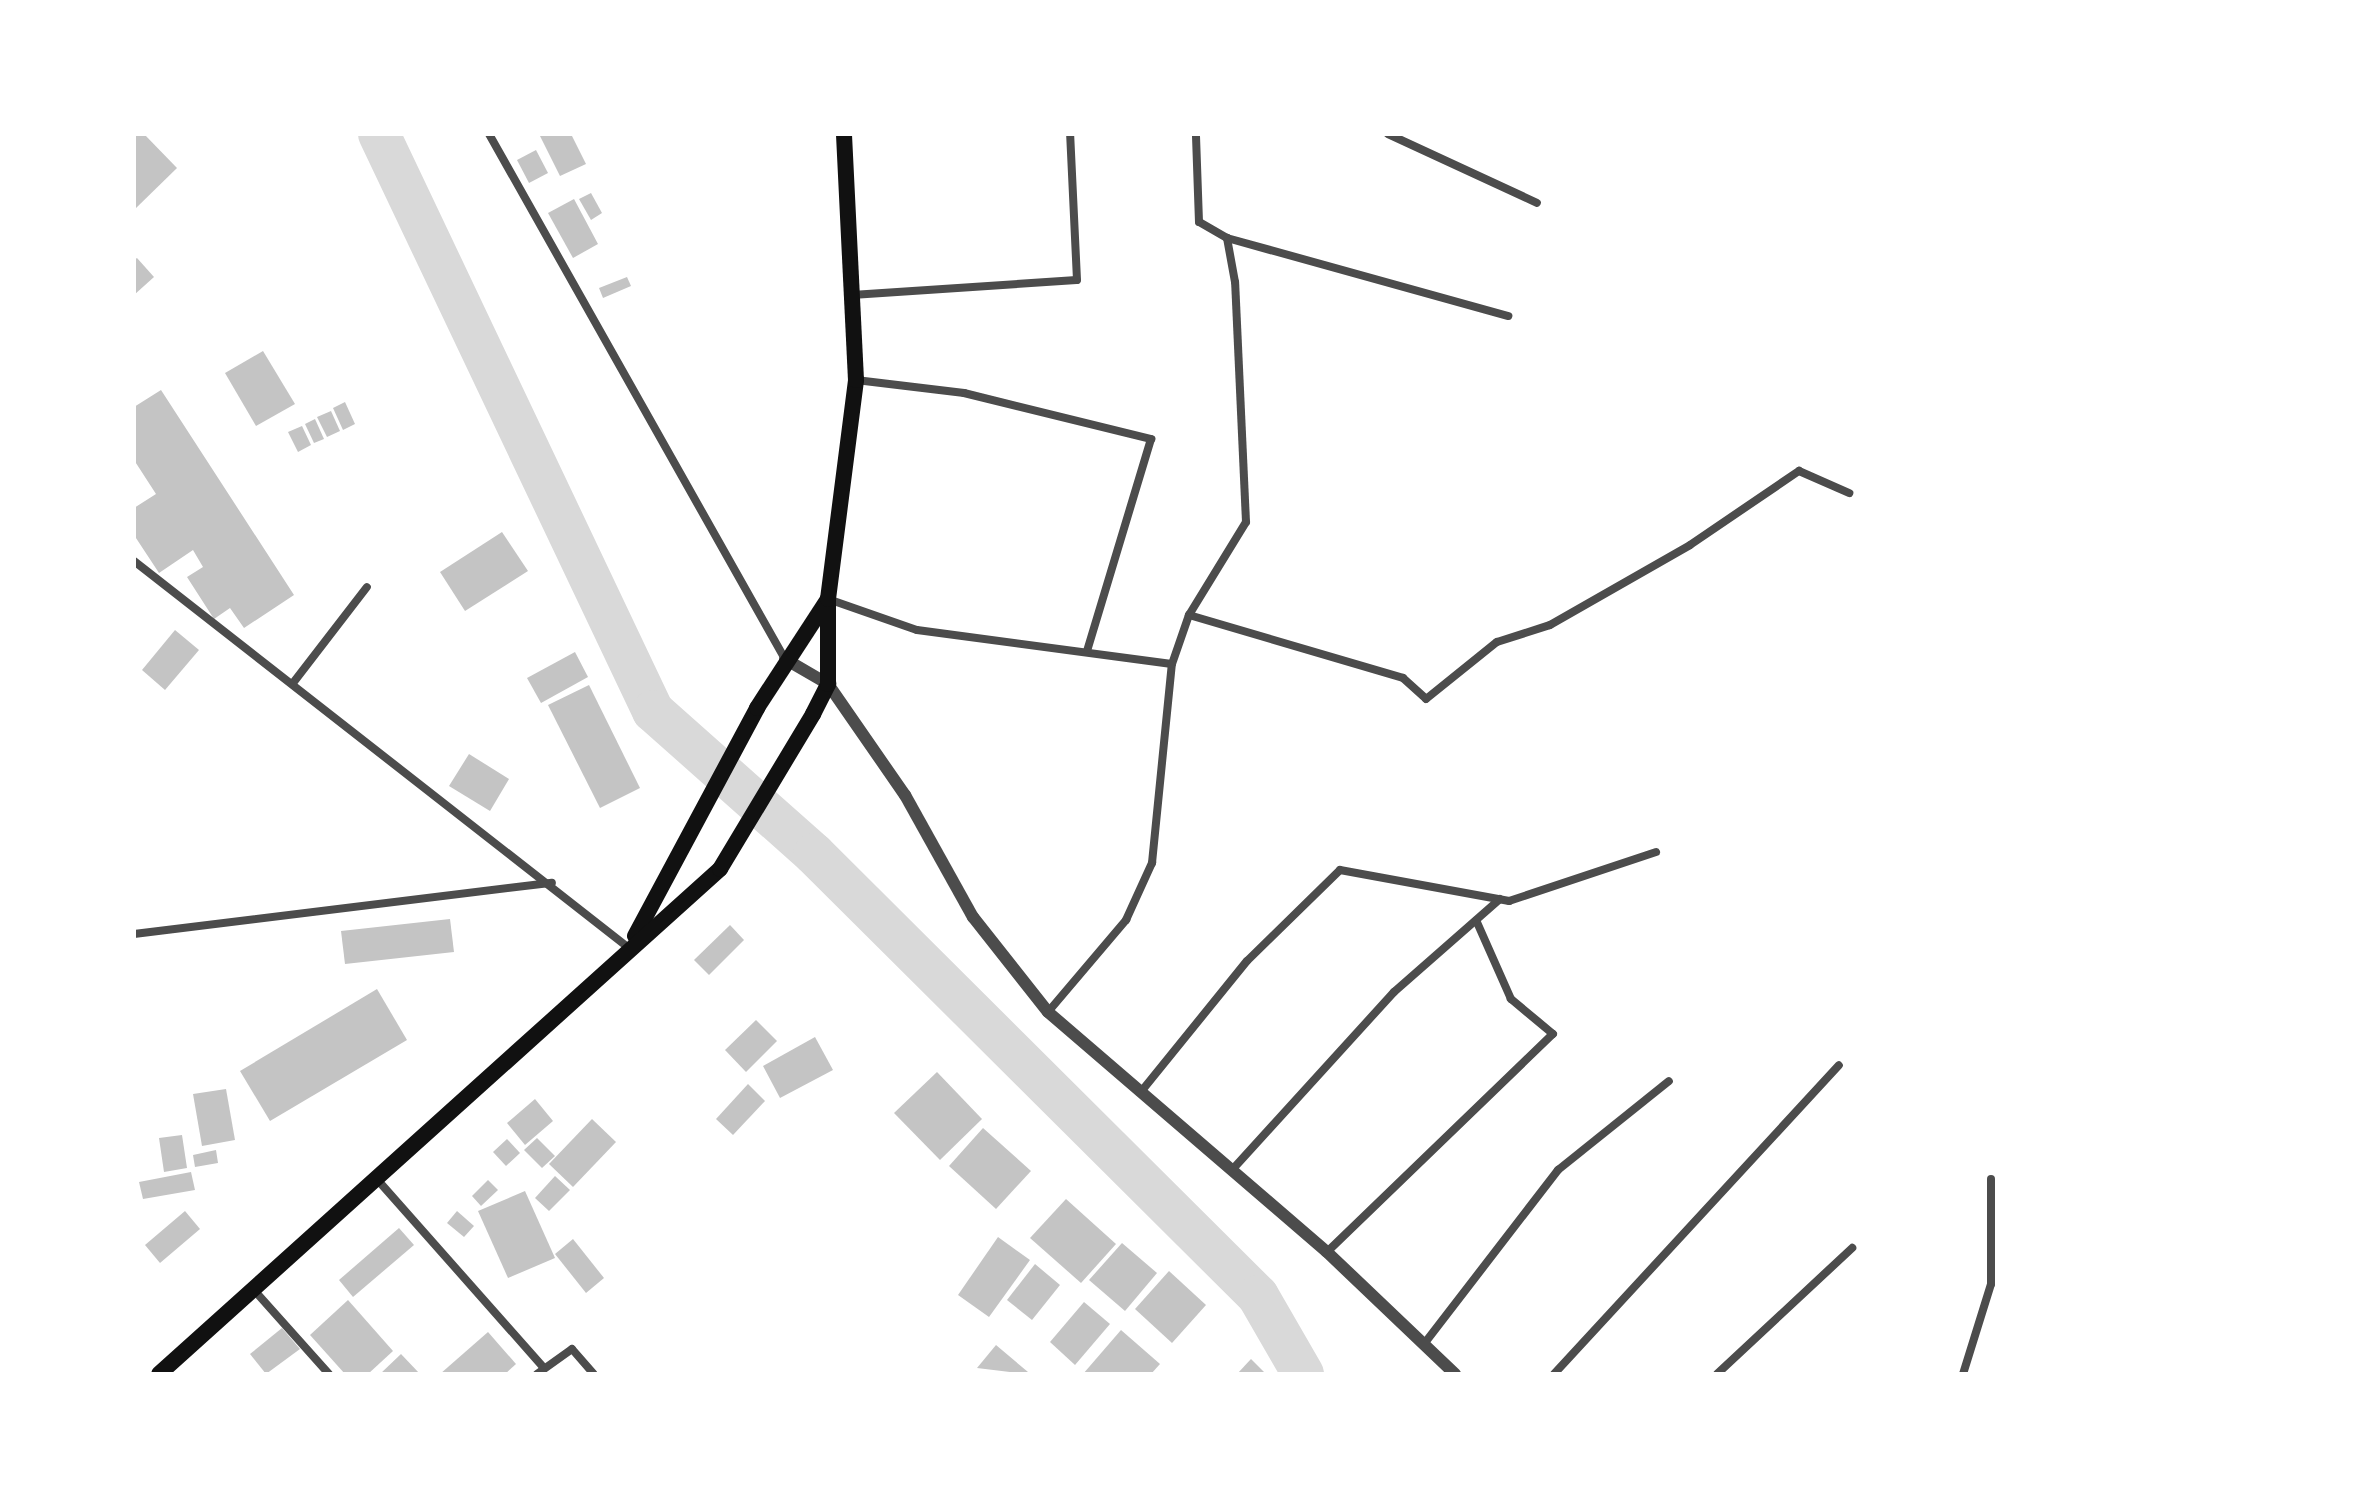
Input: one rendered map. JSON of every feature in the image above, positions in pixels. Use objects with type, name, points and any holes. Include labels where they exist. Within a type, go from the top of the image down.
[{"type":"highway","points":[[167,1371],[374,1176],[720,869],[813,714],[828,684],[828,599],[856,380],[844,134]]},
{"type":"highway","points":[[629,948],[757,708],[785,659],[828,599]]},
{"type":"street","points":[[489,134],[785,659],[828,684],[905,795],[973,917],[1048,1012],[1327,1252],[1455,1374]]},
{"type":"street","points":[[852,295],[1077,280],[1070,134]]},
{"type":"street","points":[[1196,134],[1199,222],[1227,238],[1508,316]]},
{"type":"street","points":[[1388,134],[1537,203]]},
{"type":"street","points":[[1048,1012],[1126,920],[1152,863],[1172,664],[1189,615],[1246,522],[1227,238]]},
{"type":"street","points":[[856,380],[964,393],[1151,439],[1087,651]]},
{"type":"street","points":[[1189,615],[1403,678],[1426,699],[1497,642],[1588,603],[1799,471],[1849,493]]},
{"type":"street","points":[[134,561],[552,883],[629,948]]},
{"type":"street","points":[[293,683],[367,587]]},
{"type":"street","points":[[828,599],[917,630],[1172,664]]},
{"type":"street","points":[[1140,1093],[1247,961],[1340,870],[1500,899],[1612,872],[1656,852]]},
{"type":"street","points":[[134,934],[552,883]]},
{"type":"street","points":[[1232,1170],[1394,992],[1500,899]]},
{"type":"street","points":[[1327,1252],[1553,1034],[1511,999],[1476,920]]},
{"type":"street","points":[[1554,1374],[1839,1065]]},
{"type":"street","points":[[1424,1344],[1558,1170],[1669,1081]]},
{"type":"street","points":[[374,1176],[541,1371],[572,1349],[594,1374]]},
{"type":"street","points":[[1963,1374],[1991,1284],[1991,1179]]},
{"type":"street","points":[[1717,1374],[1852,1248]]},
{"type":"street","points":[[252,1289],[329,1374]]},
{"type":"building","points":[[134,134],[144,134],[177,168],[134,210]]},
{"type":"building","points":[[539,134],[571,134],[586,164],[560,176]]},
{"type":"building","points":[[536,150],[548,173],[529,183],[517,160]]},
{"type":"building","points":[[591,193],[602,213],[591,220],[579,199]]},
{"type":"building","points":[[574,199],[598,244],[573,258],[548,213]]},
{"type":"building","points":[[137,258],[154,277],[134,295],[134,260]]},
{"type":"building","points":[[627,277],[631,286],[603,298],[599,288]]},
{"type":"building","points":[[263,351],[295,404],[256,426],[225,373]]},
{"type":"building","points":[[161,390],[294,595],[244,628],[230,608],[214,619],[187,577],[203,567],[193,550],[159,573],[134,535],[134,508],[156,494],[134,460],[134,407]]},
{"type":"building","points":[[345,402],[355,424],[343,430],[333,408]]},
{"type":"building","points":[[331,411],[340,431],[327,437],[317,417]]},
{"type":"building","points":[[315,419],[324,439],[314,443],[305,424]]},
{"type":"building","points":[[302,426],[311,445],[298,452],[288,432]]},
{"type":"building","points":[[502,532],[528,571],[465,611],[440,572]]},
{"type":"building","points":[[175,630],[199,650],[165,690],[142,670]]},
{"type":"building","points":[[575,652],[588,677],[541,703],[527,678]]},
{"type":"building","points":[[589,685],[640,788],[600,808],[548,705]]},
{"type":"building","points":[[469,754],[509,779],[490,811],[449,786]]},
{"type":"building","points":[[450,919],[454,952],[345,964],[341,931]]},
{"type":"building","points":[[730,925],[744,940],[709,975],[694,960]]},
{"type":"building","points":[[377,989],[407,1040],[270,1121],[240,1071]]},
{"type":"building","points":[[756,1020],[777,1041],[746,1072],[725,1050]]},
{"type":"building","points":[[815,1037],[833,1070],[780,1098],[763,1066]]},
{"type":"building","points":[[937,1072],[982,1119],[940,1160],[894,1113]]},
{"type":"building","points":[[748,1084],[765,1101],[733,1135],[716,1119]]},
{"type":"building","points":[[226,1089],[235,1140],[202,1146],[193,1094]]},
{"type":"building","points":[[535,1099],[553,1121],[525,1145],[507,1123]]},
{"type":"building","points":[[592,1119],[616,1142],[573,1187],[549,1164]]},
{"type":"building","points":[[983,1128],[1031,1171],[996,1209],[949,1166]]},
{"type":"building","points":[[182,1135],[187,1168],[164,1172],[159,1138]]},
{"type":"building","points":[[537,1138],[555,1156],[542,1168],[524,1150]]},
{"type":"building","points":[[507,1139],[520,1153],[506,1166],[493,1152]]},
{"type":"building","points":[[216,1150],[218,1163],[195,1167],[193,1155]]},
{"type":"building","points":[[191,1172],[195,1190],[143,1199],[139,1182]]},
{"type":"building","points":[[555,1176],[570,1190],[549,1211],[535,1198]]},
{"type":"building","points":[[488,1180],[498,1190],[481,1206],[472,1196]]},
{"type":"building","points":[[525,1191],[555,1258],[508,1278],[478,1211]]},
{"type":"building","points":[[1066,1199],[1116,1244],[1081,1283],[1030,1238]]},
{"type":"building","points":[[185,1211],[200,1229],[160,1263],[145,1245]]},
{"type":"building","points":[[457,1211],[474,1226],[464,1237],[447,1223]]},
{"type":"building","points":[[399,1228],[414,1245],[353,1297],[339,1280]]},
{"type":"building","points":[[998,1237],[1030,1260],[989,1317],[958,1295]]},
{"type":"building","points":[[573,1239],[604,1278],[586,1293],[555,1254]]},
{"type":"building","points":[[1122,1243],[1157,1273],[1125,1311],[1089,1280]]},
{"type":"building","points":[[1035,1264],[1060,1285],[1032,1320],[1007,1300]]},
{"type":"building","points":[[1169,1271],[1206,1305],[1172,1343],[1135,1309]]},
{"type":"building","points":[[348,1300],[393,1351],[368,1374],[345,1374],[310,1335]]},
{"type":"building","points":[[1084,1302],[1110,1324],[1075,1365],[1050,1342]]},
{"type":"building","points":[[282,1328],[300,1349],[266,1374],[250,1354]]},
{"type":"building","points":[[1121,1330],[1160,1364],[1151,1374],[1083,1374]]},
{"type":"building","points":[[488,1332],[516,1364],[505,1374],[440,1374]]},
{"type":"building","points":[[996,1345],[1028,1372],[1027,1374],[977,1368]]},
{"type":"building","points":[[401,1354],[420,1374],[380,1374]]},
{"type":"building","points":[[1251,1359],[1266,1374],[1237,1374]]},
{"type":"waterway","points":[[379,134],[653,711],[814,854],[1258,1296],[1303,1374]]}]
